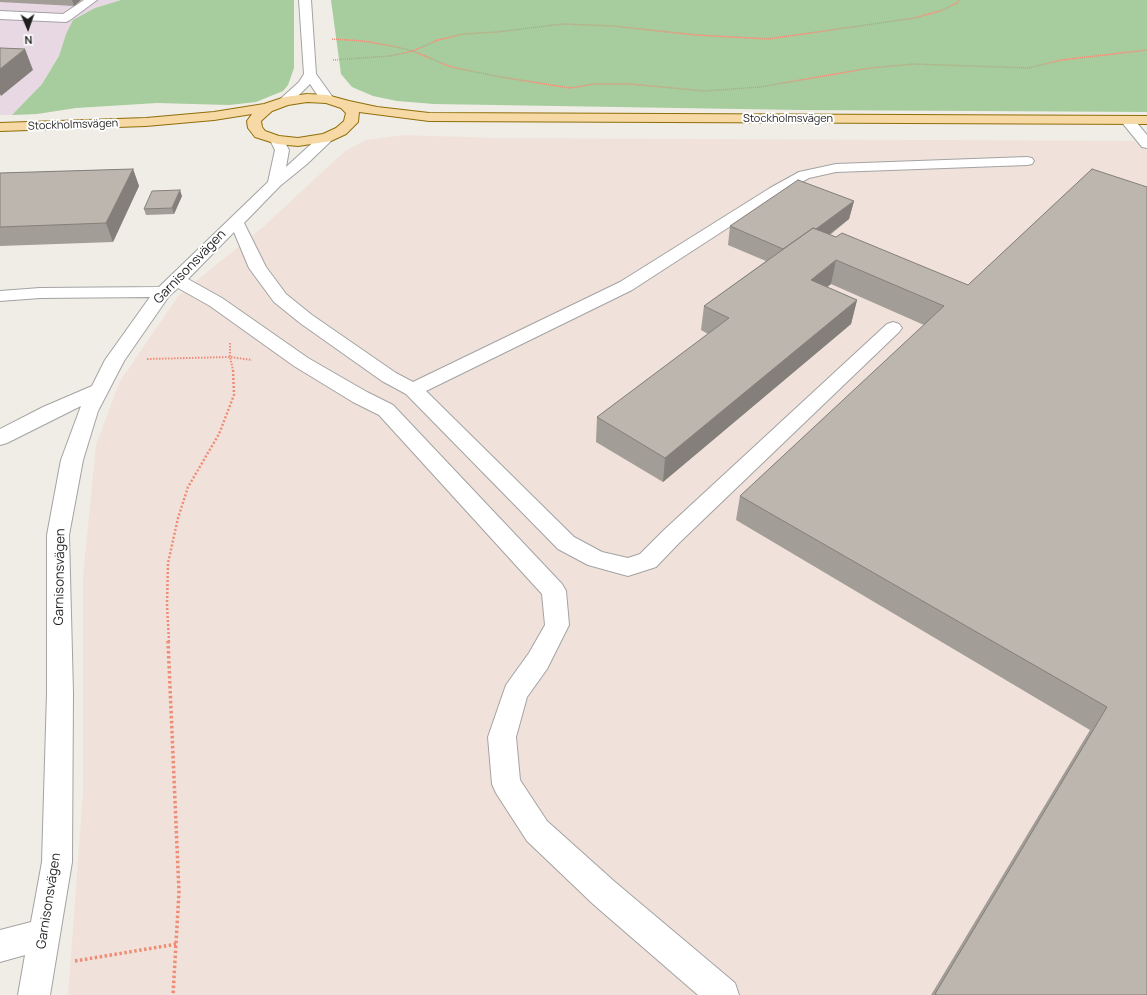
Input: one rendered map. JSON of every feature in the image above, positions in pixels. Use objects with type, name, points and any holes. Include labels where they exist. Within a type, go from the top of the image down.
[{"type":"main road","name":"Stockholmsvägen","points":[[0,127],[146,122],[214,116],[267,108],[286,101],[307,98],[327,99],[377,112],[429,117],[1147,120]]},
{"type":"main road","points":[[242,130],[277,140],[298,142],[326,138],[341,131],[351,122],[353,113],[346,105]]},
{"type":"main road","points":[[260,134],[255,128],[254,121],[259,114],[267,108]]},
{"type":"main road","name":"Stockholmsvägen","points":[[341,131],[368,125],[429,117]]},
{"type":"main road","name":"Stockholmsvägen","points":[[146,122],[227,127]]},
{"type":"street","points":[[0,15],[66,18],[91,0]]},
{"type":"street","points":[[305,0],[310,74],[327,99]]},
{"type":"street","points":[[6,28],[22,16]]},
{"type":"street","points":[[286,101],[304,84],[310,74]]},
{"type":"street","points":[[1127,120],[1147,144]]},
{"type":"street","name":"Garnisonsvägen","points":[[34,995],[57,862],[60,693],[58,536],[72,460],[88,411],[115,360],[170,286],[219,236],[236,222],[275,183],[302,161],[326,138]]},
{"type":"street","points":[[275,183],[282,150],[277,140]]},
{"type":"street","points":[[413,390],[626,286],[775,191],[804,175],[836,168],[1027,161]]},
{"type":"street","points":[[236,222],[258,268],[280,298],[344,346],[390,377],[413,390],[566,543],[596,559],[628,567],[648,561],[672,536],[893,328]]},
{"type":"street","points":[[0,296],[170,286],[216,302],[300,362],[360,397],[386,410],[554,590],[557,625],[538,661],[515,693],[502,737],[506,784],[537,830],[604,893],[723,995]]},
{"type":"street","points":[[0,438],[50,412],[99,390]]},
{"type":"street","points":[[0,946],[45,934]]},
{"type":"path","points":[[326,61],[390,56],[413,51],[438,40],[463,34],[511,31],[563,24],[600,25],[696,36],[768,39],[915,18],[943,10],[957,3],[959,0]]},
{"type":"path","points":[[332,39],[363,41],[413,51],[451,67],[495,76],[570,88],[594,84],[630,84],[705,91],[760,87],[870,68],[914,64],[1029,68],[1061,60],[1147,50]]},
{"type":"path","points":[[173,995],[179,892],[167,605],[168,563],[178,518],[188,487],[219,434],[234,395],[234,372],[230,357],[229,333],[232,313]]},
{"type":"path","points":[[115,360],[230,357],[273,363],[300,362]]},
{"type":"path","points":[[39,967],[177,944]]},
{"type":"shaded area","points":[[0,0],[121,0],[95,8],[66,34],[59,56],[42,84],[12,115],[0,115]]},
{"type":"shaded area","points":[[404,135],[495,138],[1147,141],[1147,995],[68,995],[83,794],[83,576],[96,445],[120,381],[179,295],[264,226],[345,151],[366,140]]},
{"type":"green space","points":[[121,0],[294,0],[294,68],[288,85],[283,91],[256,102],[229,105],[157,103],[76,108],[37,114],[12,115],[42,84],[59,56],[66,34],[73,20],[95,8]]},
{"type":"green space","points":[[331,0],[1147,0],[1147,112],[801,110],[434,104],[397,101],[373,96],[352,87],[341,74]]},
{"type":"building","points":[[0,48],[25,49],[0,69]]},
{"type":"building","points":[[133,169],[106,223],[0,227],[0,173]]},
{"type":"building","points":[[1092,169],[1147,187],[1147,995],[937,995],[935,994],[1107,707],[740,496],[944,306],[836,260],[811,280],[857,300],[665,458],[597,417],[729,318],[704,306],[813,228],[836,237],[842,233],[968,285]]},
{"type":"building","points":[[798,180],[854,201],[816,229],[813,228],[783,249],[730,226]]},
{"type":"building","points":[[180,190],[172,208],[144,209],[152,191]]}]
